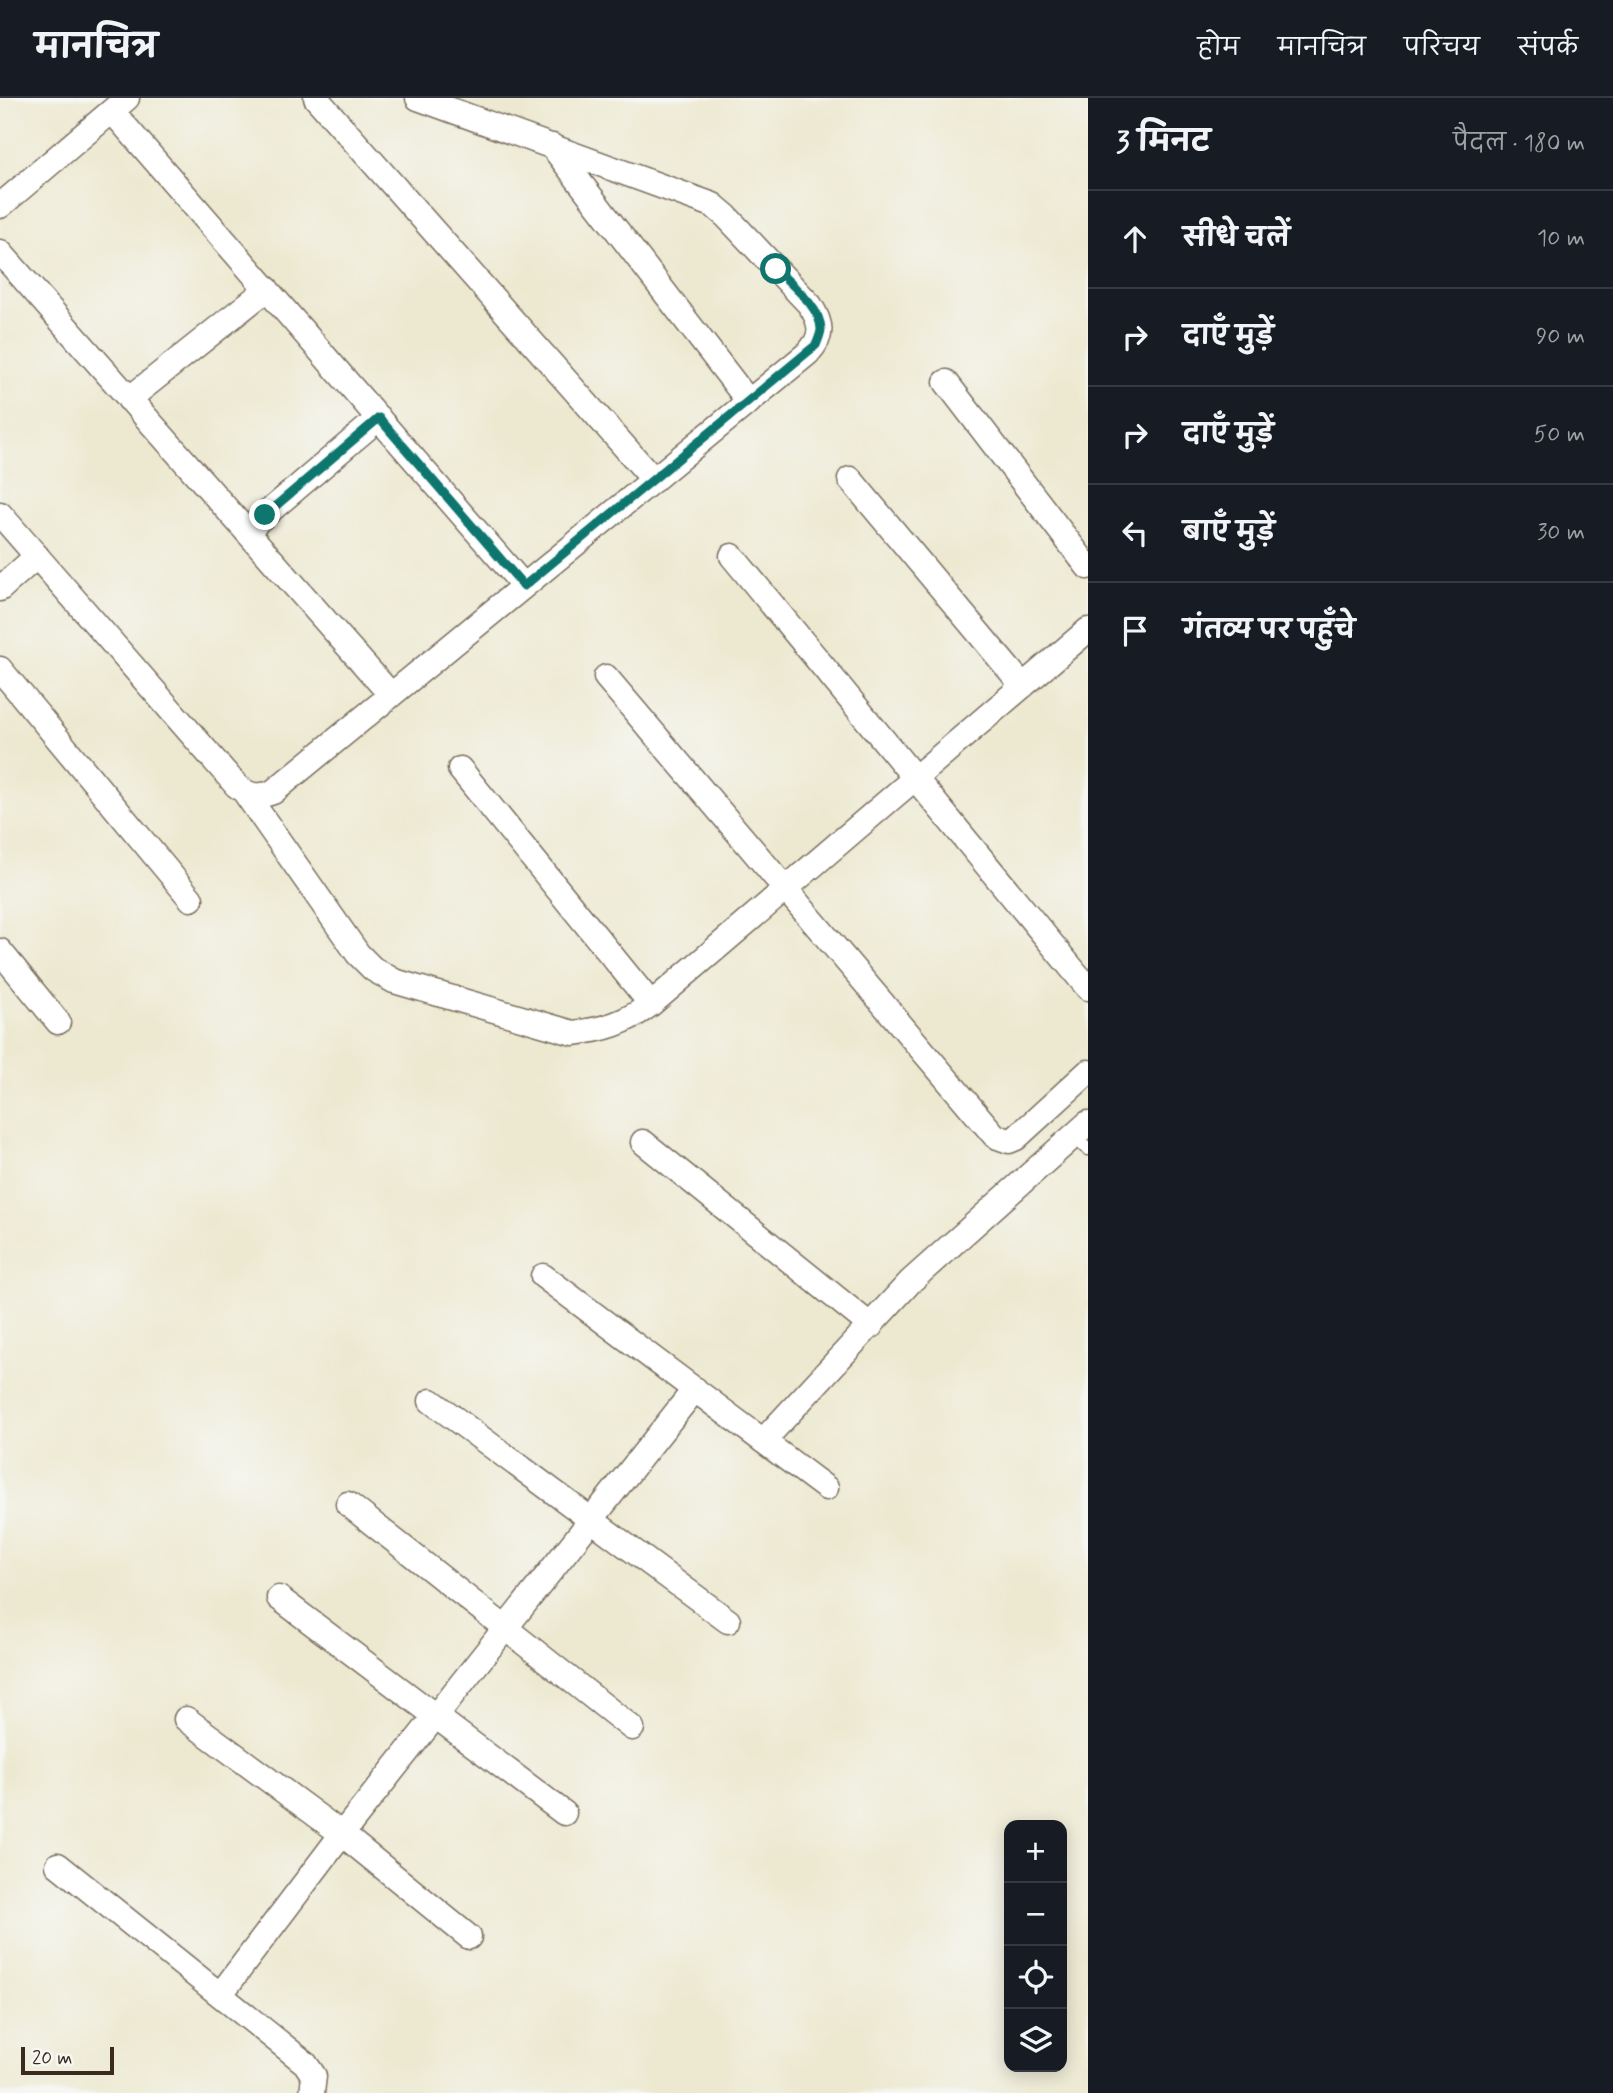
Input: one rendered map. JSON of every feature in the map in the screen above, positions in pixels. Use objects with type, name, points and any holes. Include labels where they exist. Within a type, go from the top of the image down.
[{"type":"street","points":[[316,98],[654,480]]},
{"type":"street","points":[[246,794],[258,798],[273,792],[749,402],[816,345],[822,331],[810,305],[713,205],[418,98]]},
{"type":"street","points":[[0,206],[120,104],[267,289],[524,586]]},
{"type":"street","points":[[552,146],[749,402]]},
{"type":"street","points":[[0,252],[391,695]]},
{"type":"street","points":[[130,399],[267,289]]},
{"type":"street","points":[[946,382],[1088,567]]},
{"type":"street","points":[[246,531],[379,418]]},
{"type":"street","points":[[850,479],[1023,685]]},
{"type":"street","points":[[0,514],[246,794],[358,954],[373,969],[394,981],[573,1033],[597,1031],[619,1025],[651,1004],[1088,630]]},
{"type":"street","points":[[0,589],[37,556]]},
{"type":"street","points":[[733,556],[1088,988]]},
{"type":"street","points":[[0,669],[191,899]]},
{"type":"street","points":[[606,677],[995,1136],[1010,1141],[1016,1138],[1088,1072]]},
{"type":"street","points":[[460,769],[651,1004]]},
{"type":"street","points":[[0,951],[58,1022]]},
{"type":"street","points":[[763,1441],[911,1281],[1083,1136]]},
{"type":"street","points":[[643,1142],[871,1325]]},
{"type":"street","points":[[543,1276],[826,1488]]},
{"type":"street","points":[[220,1995],[342,1834],[695,1389]]},
{"type":"street","points":[[431,1401],[728,1621]]},
{"type":"street","points":[[348,1504],[504,1630],[632,1728]]},
{"type":"street","points":[[279,1598],[564,1813]]},
{"type":"street","points":[[186,1718],[342,1834],[469,1937]]},
{"type":"street","points":[[58,1865],[305,2063],[314,2076],[312,2093]]},
{"type":"route","points":[[265,515],[379,418],[524,586],[816,345],[822,331],[818,318],[810,305],[776,269]]}]
